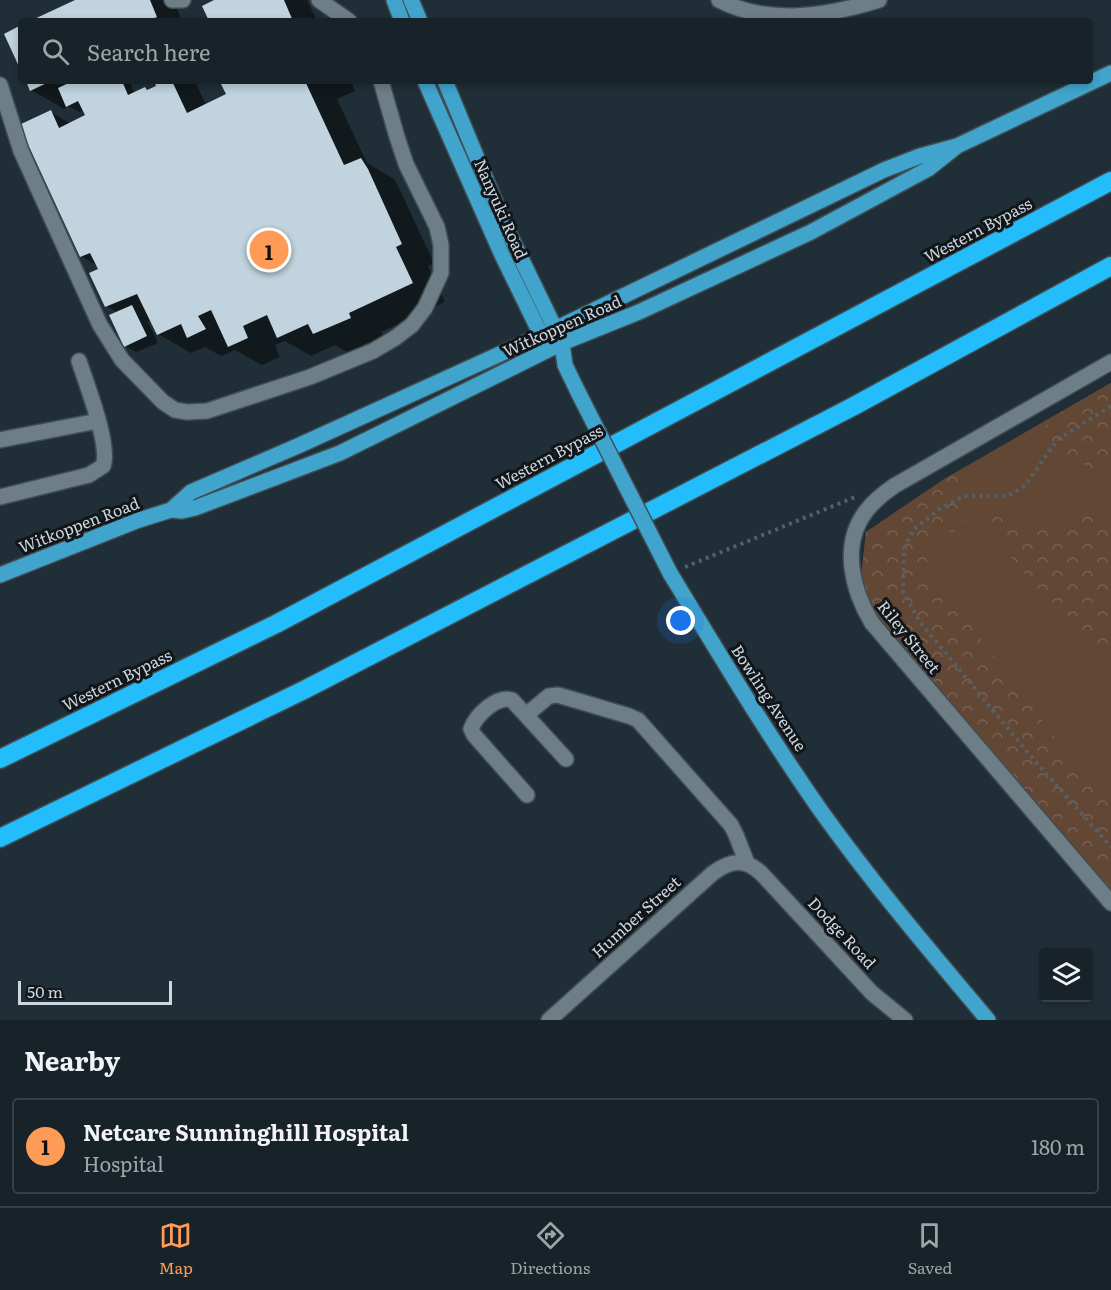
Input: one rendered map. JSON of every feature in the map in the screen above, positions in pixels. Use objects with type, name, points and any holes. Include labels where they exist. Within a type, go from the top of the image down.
[{"type":"highway","name":"Western Bypass","points":[[0,759],[276,624],[1111,181]]},
{"type":"highway","points":[[0,838],[304,690],[854,406],[1111,266]]},
{"type":"main road","points":[[394,0],[401,18]]},
{"type":"main road","points":[[411,0],[419,18]]},
{"type":"main road","name":"Witkoppen Road","points":[[1093,82],[1111,73]]},
{"type":"main road","name":"Nanyuki Road","points":[[426,84],[506,264],[548,332]]},
{"type":"main road","name":"Nanyuki Road","points":[[446,84],[555,346]]},
{"type":"main road","name":"Witkoppen Road","points":[[171,510],[191,492],[548,332],[884,170],[920,156],[957,146],[1088,84]]},
{"type":"main road","name":"Witkoppen Road","points":[[0,575],[139,520],[171,510],[182,511],[195,508],[340,453],[555,346],[639,312],[811,232],[928,169],[957,146]]},
{"type":"main road","name":"Bowling Avenue","points":[[555,346],[670,573],[751,706],[821,811],[890,903],[988,1020]]},
{"type":"street","points":[[172,0],[183,0]]},
{"type":"street","points":[[318,0],[345,18]]},
{"type":"street","points":[[718,0],[732,7],[794,18],[854,8],[879,0]]},
{"type":"street","points":[[0,85],[21,151],[100,325],[122,360],[163,402],[175,410],[187,412],[207,411],[310,377],[373,351],[412,325],[425,308],[441,273],[441,245],[437,227],[400,146],[382,84]]},
{"type":"street","points":[[0,497],[95,473],[102,466],[105,460],[98,421],[79,361]]},
{"type":"street","name":"Riley Street","points":[[1111,362],[894,486],[866,511],[858,524],[851,556],[852,576],[856,591],[861,606],[872,623],[1111,903]]},
{"type":"street","points":[[0,440],[98,421]]},
{"type":"street","points":[[526,715],[549,696],[558,695],[638,720],[731,825],[751,865]]},
{"type":"street","points":[[527,795],[474,735],[471,729],[474,722],[498,700],[506,698],[512,700],[566,759]]},
{"type":"street","name":"Humber Street","points":[[549,1020],[713,873],[738,861],[751,865]]},
{"type":"street","name":"Dodge Road","points":[[751,865],[872,993],[905,1020]]},
{"type":"path","points":[[1111,406],[1057,440],[1025,486],[1008,496],[964,496],[942,508],[913,530],[904,550],[903,592],[920,622],[1029,754],[1111,847]]},
{"type":"green space","points":[[1111,383],[1111,890],[859,597],[866,532],[944,479]]},
{"type":"green space","points":[[1111,383],[1111,478],[1108,478],[1063,452],[1045,436],[1047,420]]},
{"type":"green space","points":[[959,471],[964,530],[944,533],[930,549],[926,568],[932,584],[961,613],[1111,808],[1111,890],[859,597],[866,532]]},
{"type":"green space","points":[[1091,507],[1111,517],[1111,661],[1050,604],[988,530],[994,516],[1035,528],[1063,525]]},
{"type":"building","points":[[75,0],[150,0],[157,17],[155,18],[36,18]]},
{"type":"building","points":[[214,0],[284,0],[292,18],[208,18],[202,6]]},
{"type":"building","points":[[18,27],[18,64],[4,34]]},
{"type":"building","points":[[27,84],[45,84],[30,91]]},
{"type":"building","points":[[67,84],[123,84],[128,95],[145,87],[147,90],[156,86],[155,84],[173,84],[187,113],[226,94],[221,84],[306,84],[344,165],[361,158],[368,169],[402,244],[396,247],[413,283],[349,313],[351,318],[313,334],[308,324],[277,338],[267,315],[243,326],[248,338],[228,347],[211,310],[198,316],[206,329],[187,338],[181,324],[157,335],[137,294],[105,307],[89,273],[98,269],[90,253],[80,257],[19,125],[51,110],[59,128],[85,115],[78,101],[66,107],[58,88]]},
{"type":"building","points":[[132,305],[147,336],[124,347],[109,315]]},
{"type":"place","name":"Netcare Sunninghill Hospital","points":[[269,250]]}]
